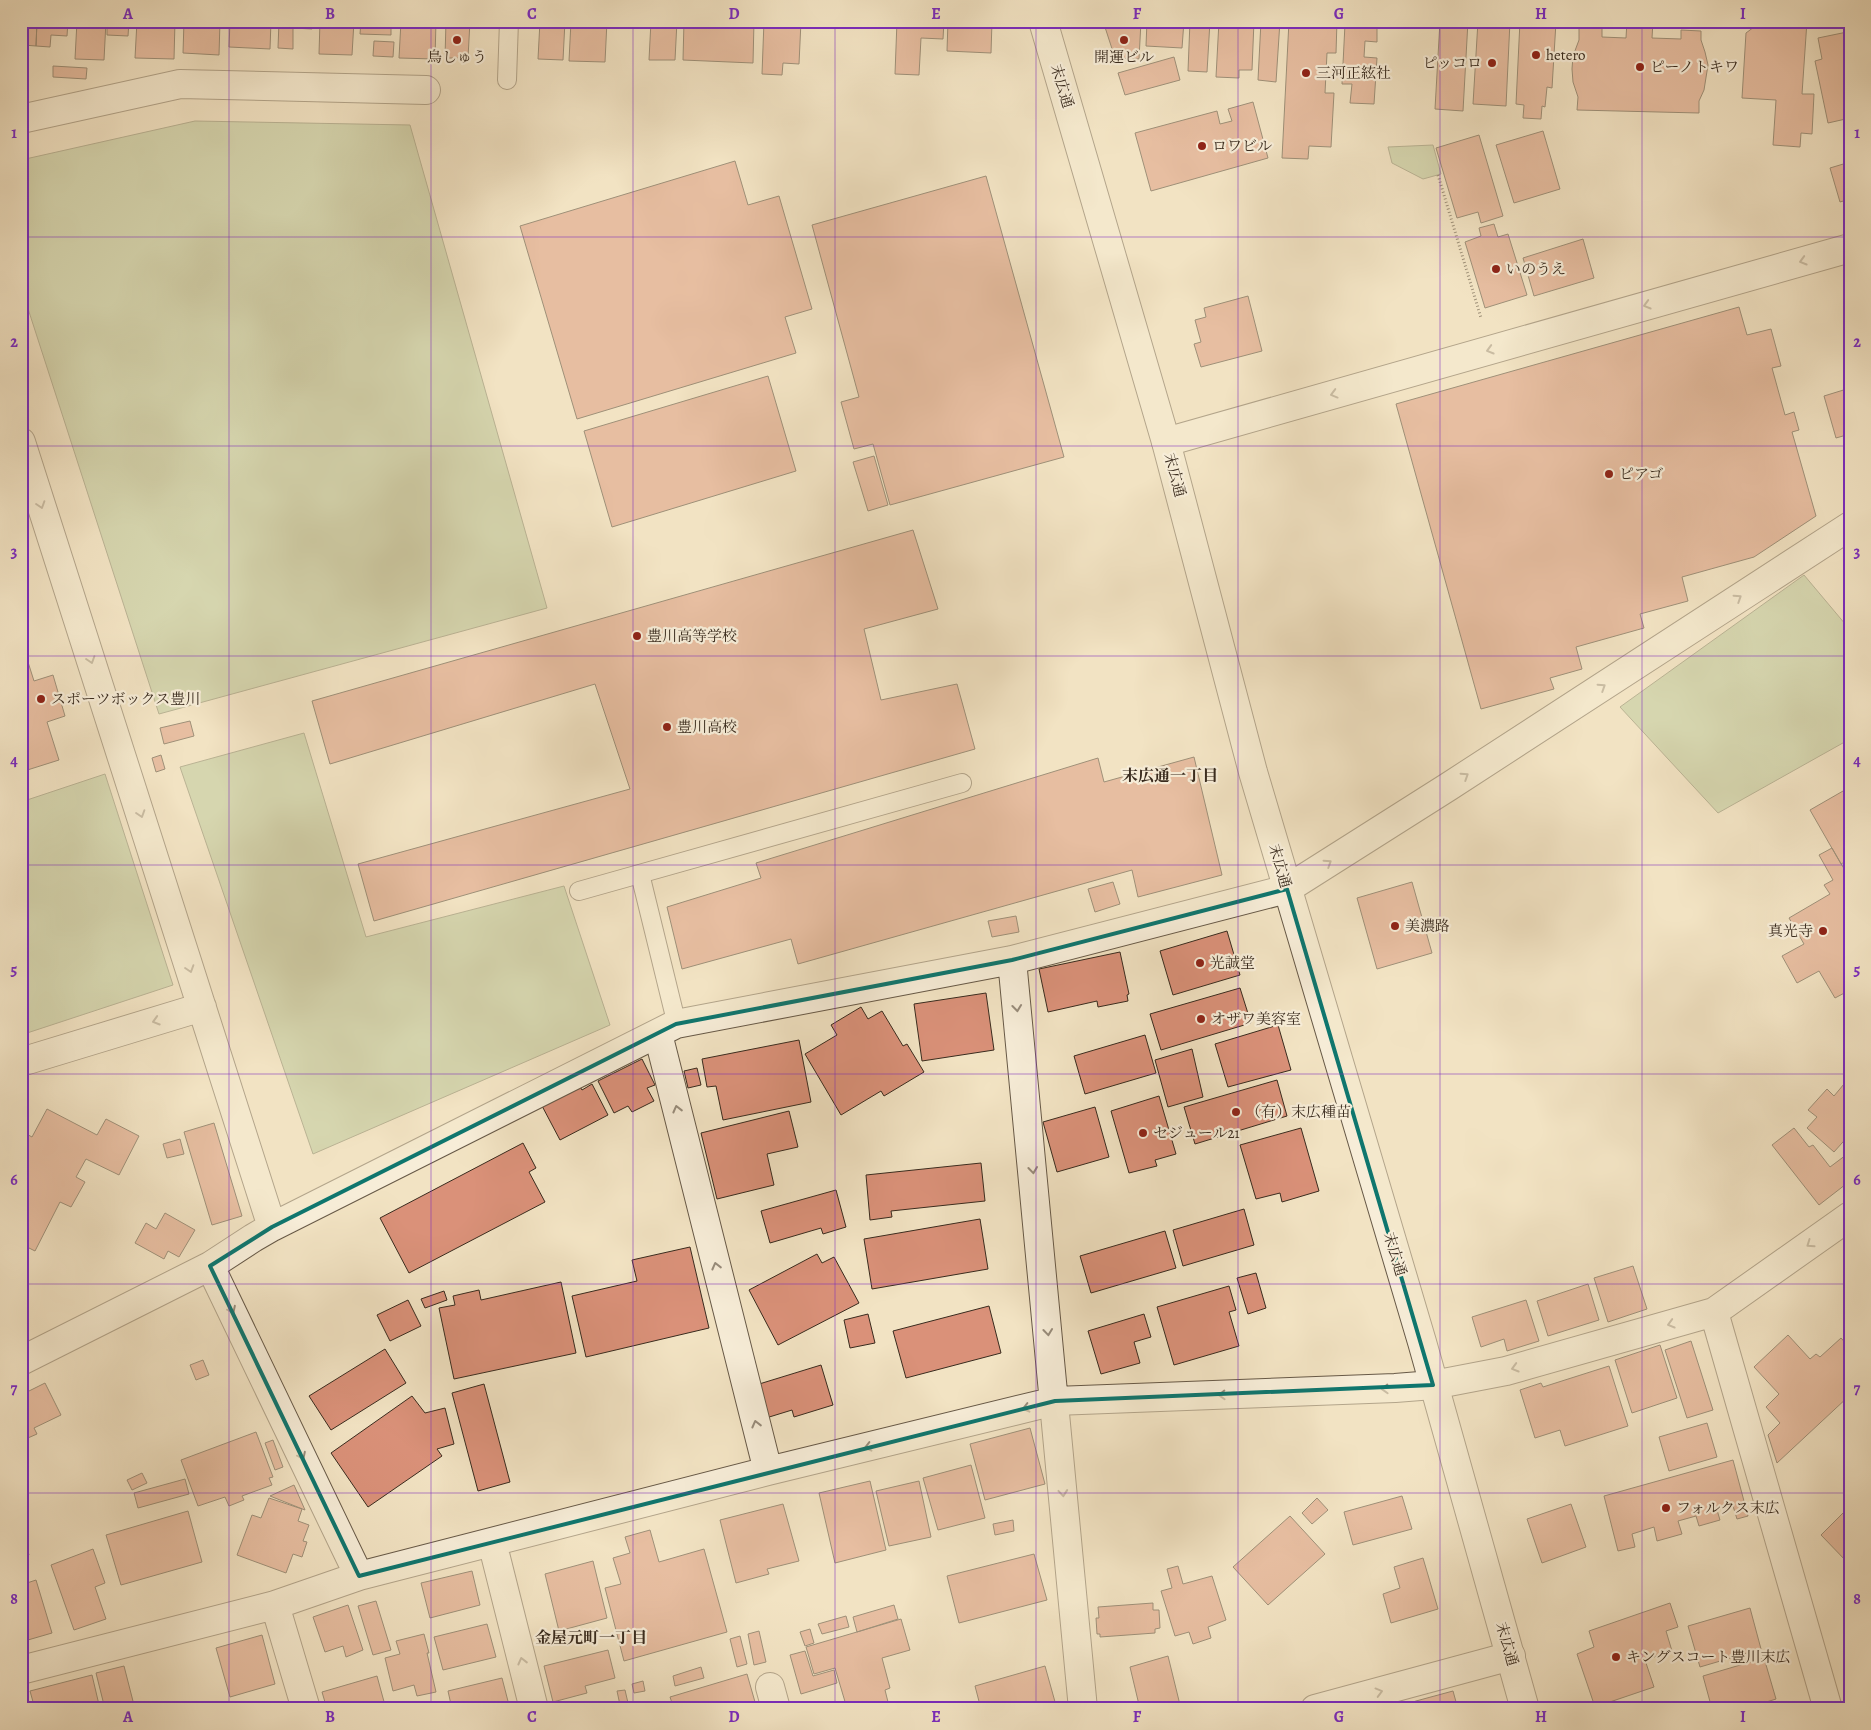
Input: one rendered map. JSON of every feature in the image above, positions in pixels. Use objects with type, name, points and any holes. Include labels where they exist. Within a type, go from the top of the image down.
[{"type":"street","name":"末広通","points":[[1043,21],[1166,442],[1253,772],[1433,1385],[1524,1709]]},
{"type":"street","points":[[21,119],[180,84],[426,90]]},
{"type":"street","points":[[1166,442],[1850,248]]},
{"type":"street","points":[[21,442],[272,1227]]},
{"type":"street","points":[[21,1361],[210,1266],[272,1227],[668,1029],[1012,960],[1287,889],[1448,787],[1850,526]]},
{"type":"street","points":[[1012,960],[1083,1709]]},
{"type":"street","points":[[21,1062],[202,1007]]},
{"type":"street","points":[[668,1029],[768,1471]]},
{"type":"street","points":[[21,1670],[275,1605],[359,1576],[768,1471],[1055,1401],[1433,1385],[1506,1371],[1714,1312],[1850,1216]]},
{"type":"street","points":[[210,1266],[359,1576]]},
{"type":"street","points":[[1714,1312],[1828,1709]]},
{"type":"street","points":[[492,1542],[534,1709]]},
{"type":"street","points":[[275,1605],[306,1709]]},
{"type":"street","points":[[1315,1709],[1510,1656]]},
{"type":"lane","points":[[507,80],[510,21]]},
{"type":"lane","points":[[579,891],[962,783]]},
{"type":"lane","points":[[640,874],[668,1029]]},
{"type":"path","points":[[1438,175],[1491,350]]},
{"type":"highlighted area","points":[[1287,889],[1433,1385],[1055,1401],[359,1576],[210,1266],[272,1227],[676,1024],[1012,960]]},
{"type":"green space","points":[[195,121],[410,125],[547,608],[159,714],[21,287],[21,160]]},
{"type":"green space","points":[[1433,145],[1441,174],[1423,179],[1392,163],[1388,147]]},
{"type":"green space","points":[[1804,575],[1846,625],[1850,622],[1850,739],[1718,813],[1620,707]]},
{"type":"green space","points":[[304,733],[366,937],[564,886],[610,1025],[313,1154],[180,767]]},
{"type":"green space","points":[[105,774],[173,985],[21,1035],[21,802]]},
{"type":"building","points":[[21,21],[37,21],[36,46],[23,45],[22,55]]},
{"type":"building","points":[[37,21],[68,21],[67,36],[51,35],[50,47],[36,46]]},
{"type":"building","points":[[77,21],[106,21],[104,60],[75,59]]},
{"type":"building","points":[[107,21],[129,21],[128,36],[107,35]]},
{"type":"building","points":[[137,21],[175,21],[174,59],[135,58]]},
{"type":"building","points":[[184,21],[220,21],[219,55],[183,53]]},
{"type":"building","points":[[230,21],[271,21],[270,49],[229,47]]},
{"type":"building","points":[[279,21],[312,21],[312,29],[293,28],[293,49],[278,48]]},
{"type":"building","points":[[320,21],[354,21],[352,55],[319,54]]},
{"type":"building","points":[[361,21],[391,21],[391,35],[360,34]]},
{"type":"building","points":[[401,21],[436,21],[435,59],[399,58]]},
{"type":"building","name":"鳥しゅう","points":[[446,21],[470,21],[468,58],[445,58]]},
{"type":"building","points":[[540,21],[565,21],[563,60],[538,59]]},
{"type":"building","points":[[571,21],[607,21],[605,62],[569,61]]},
{"type":"building","points":[[651,21],[677,21],[675,60],[649,60]]},
{"type":"building","points":[[684,21],[754,21],[753,63],[683,60]]},
{"type":"building","points":[[764,21],[801,21],[799,64],[783,63],[782,75],[762,74]]},
{"type":"building","points":[[897,21],[944,21],[943,39],[921,38],[919,75],[895,74]]},
{"type":"building","points":[[948,21],[992,21],[991,53],[947,51]]},
{"type":"building","name":"開運ビル","points":[[1103,21],[1141,21],[1139,59],[1115,58]]},
{"type":"building","points":[[1147,21],[1184,21],[1182,48],[1146,46]]},
{"type":"building","points":[[1190,21],[1210,21],[1207,72],[1188,71]]},
{"type":"building","points":[[1219,21],[1254,21],[1252,70],[1239,70],[1239,78],[1216,77]]},
{"type":"building","points":[[1261,21],[1280,21],[1276,82],[1258,80]]},
{"type":"building","name":"三河正絃社","points":[[1289,21],[1337,21],[1336,53],[1327,53],[1325,93],[1334,93],[1331,147],[1309,146],[1308,159],[1282,158]]},
{"type":"building","points":[[1440,21],[1468,21],[1463,111],[1435,109]]},
{"type":"building","name":"ピッコロ","points":[[1478,21],[1510,21],[1506,106],[1473,104]]},
{"type":"building","name":"hetero","points":[[1520,21],[1556,22],[1552,88],[1547,87],[1545,107],[1542,106],[1541,119],[1523,118],[1524,105],[1516,104]]},
{"type":"building","name":"ピーノトキワ","points":[[1627,21],[1653,21],[1652,38],[1681,39],[1681,30],[1701,31],[1701,40],[1708,65],[1704,90],[1699,101],[1699,113],[1577,110],[1578,97],[1573,82],[1572,69],[1573,56],[1579,40],[1579,28],[1602,28],[1602,37],[1626,38]]},
{"type":"building","points":[[1762,21],[1807,21],[1802,94],[1814,94],[1812,134],[1801,133],[1800,147],[1773,145],[1776,100],[1742,98],[1746,33]]},
{"type":"building","points":[[1345,24],[1377,26],[1377,42],[1365,41],[1364,57],[1377,58],[1374,104],[1350,103],[1352,84],[1342,84]]},
{"type":"building","points":[[1847,32],[1850,45],[1850,118],[1828,123],[1815,61],[1822,59],[1818,38]]},
{"type":"building","points":[[374,41],[394,42],[393,57],[373,56]]},
{"type":"building","points":[[1174,57],[1180,80],[1125,95],[1118,73]]},
{"type":"building","points":[[53,66],[87,68],[86,79],[53,77]]},
{"type":"building","name":"ロワビル","points":[[1253,102],[1268,158],[1151,191],[1135,133],[1217,111],[1220,124],[1232,121],[1228,109]]},
{"type":"building","points":[[1543,131],[1560,189],[1514,203],[1496,145]]},
{"type":"building","points":[[1479,135],[1503,216],[1481,223],[1478,212],[1457,218],[1436,148]]},
{"type":"building","points":[[735,161],[748,205],[779,196],[812,309],[785,317],[796,353],[577,419],[520,226]]},
{"type":"building","points":[[1850,162],[1850,199],[1840,202],[1830,168]]},
{"type":"building","points":[[986,176],[1064,457],[890,505],[873,444],[854,449],[841,402],[859,397],[812,225]]},
{"type":"building","name":"いのうえ","points":[[1494,224],[1498,237],[1508,234],[1527,295],[1485,308],[1465,242],[1481,236],[1479,228]]},
{"type":"building","points":[[1583,239],[1594,278],[1534,296],[1523,258]]},
{"type":"building","points":[[1248,296],[1262,351],[1201,367],[1194,344],[1201,342],[1195,320],[1206,317],[1204,308]]},
{"type":"building","name":"ピアゴ","points":[[1739,307],[1747,335],[1771,329],[1781,366],[1772,368],[1785,415],[1794,412],[1799,430],[1792,432],[1816,516],[1754,557],[1682,577],[1688,601],[1640,614],[1644,628],[1576,647],[1582,669],[1550,678],[1554,689],[1481,709],[1396,404]]},
{"type":"building","points":[[768,376],[796,471],[612,527],[584,431]]},
{"type":"building","points":[[1850,388],[1850,434],[1836,438],[1824,396]]},
{"type":"building","points":[[874,456],[888,505],[868,511],[853,462]]},
{"type":"building","points":[[913,530],[938,609],[864,629],[881,700],[957,684],[975,749],[374,921],[358,864],[630,789],[595,684],[330,764],[312,701]]},
{"type":"building","name":"スポーツボックス豊川","points":[[21,640],[34,681],[53,675],[65,716],[47,722],[59,760],[21,772]]},
{"type":"building","points":[[190,721],[194,736],[164,744],[160,728]]},
{"type":"building","points":[[161,755],[165,769],[156,772],[152,758]]},
{"type":"building","points":[[1194,757],[1222,875],[1138,897],[1132,870],[798,964],[791,939],[682,969],[667,907],[761,878],[756,863],[1098,758],[1104,782]]},
{"type":"building","points":[[1850,787],[1850,859],[1841,864],[1810,810]]},
{"type":"building","name":"真光寺","points":[[1832,848],[1850,879],[1850,990],[1835,998],[1819,971],[1797,983],[1782,956],[1804,944],[1789,918],[1830,894],[1824,885],[1833,880],[1819,855]]},
{"type":"building","points":[[1113,882],[1120,904],[1095,912],[1088,889]]},
{"type":"building","name":"美濃路","points":[[1412,882],[1432,953],[1377,969],[1357,898]]},
{"type":"building","points":[[1016,916],[1019,932],[992,937],[988,921]]},
{"type":"building","name":"光誠堂","points":[[1227,931],[1240,975],[1173,995],[1160,951]]},
{"type":"building","points":[[1120,952],[1129,994],[1127,995],[1128,1001],[1098,1007],[1097,1001],[1048,1012],[1039,969]]},
{"type":"building","name":"オザワ美容室","points":[[1240,988],[1251,1023],[1161,1050],[1150,1014]]},
{"type":"building","points":[[986,993],[994,1050],[922,1061],[914,1004]]},
{"type":"building","points":[[861,1007],[868,1019],[882,1011],[903,1046],[907,1044],[924,1072],[884,1096],[881,1091],[841,1115],[805,1054],[837,1035],[831,1025]]},
{"type":"building","points":[[1278,1025],[1291,1070],[1228,1087],[1215,1044]]},
{"type":"building","points":[[1145,1035],[1156,1073],[1085,1094],[1074,1056]]},
{"type":"building","points":[[799,1040],[811,1102],[723,1120],[716,1086],[707,1087],[702,1059]]},
{"type":"building","points":[[1192,1049],[1203,1097],[1168,1107],[1155,1060]]},
{"type":"building","points":[[642,1059],[655,1085],[647,1088],[654,1101],[632,1112],[628,1106],[614,1113],[598,1081]]},
{"type":"building","points":[[697,1068],[701,1085],[688,1088],[684,1071]]},
{"type":"building","name":"（有）末広種苗","points":[[1277,1080],[1287,1116],[1195,1144],[1184,1107]]},
{"type":"building","points":[[592,1084],[608,1115],[560,1140],[541,1104],[579,1085],[582,1090]]},
{"type":"building","points":[[1844,1084],[1850,1089],[1850,1134],[1834,1152],[1807,1128],[1817,1117],[1808,1110],[1827,1089],[1834,1096]]},
{"type":"building","name":"セジュール21","points":[[1159,1096],[1176,1154],[1155,1160],[1157,1166],[1129,1173],[1111,1111]]},
{"type":"building","points":[[1095,1107],[1109,1157],[1057,1172],[1043,1122]]},
{"type":"building","points":[[47,1109],[97,1135],[106,1119],[139,1136],[119,1175],[86,1159],[76,1177],[85,1182],[71,1207],[60,1202],[35,1251],[21,1244],[21,1131],[32,1137]]},
{"type":"building","points":[[789,1111],[798,1147],[767,1154],[774,1185],[717,1199],[701,1133]]},
{"type":"building","points":[[214,1123],[242,1216],[212,1225],[184,1132]]},
{"type":"building","points":[[1301,1128],[1319,1191],[1282,1202],[1280,1193],[1256,1199],[1240,1145]]},
{"type":"building","points":[[1794,1128],[1809,1147],[1813,1145],[1830,1167],[1850,1152],[1850,1181],[1819,1205],[1772,1145]]},
{"type":"building","points":[[180,1139],[184,1154],[167,1158],[163,1144]]},
{"type":"building","points":[[523,1143],[536,1168],[529,1172],[545,1202],[409,1273],[380,1218]]},
{"type":"building","points":[[981,1163],[985,1201],[891,1211],[892,1217],[870,1220],[866,1175]]},
{"type":"building","points":[[836,1190],[846,1227],[823,1234],[821,1228],[770,1243],[761,1211]]},
{"type":"building","points":[[1244,1209],[1254,1245],[1183,1266],[1173,1230]]},
{"type":"building","points":[[165,1213],[195,1230],[179,1257],[168,1251],[164,1259],[135,1243],[146,1223],[156,1229]]},
{"type":"building","points":[[980,1219],[988,1269],[872,1289],[864,1239]]},
{"type":"building","points":[[1165,1231],[1176,1268],[1091,1293],[1080,1256]]},
{"type":"building","points":[[690,1247],[709,1328],[586,1357],[572,1296],[637,1281],[632,1260]]},
{"type":"building","points":[[817,1254],[822,1263],[834,1257],[859,1303],[778,1345],[749,1290]]},
{"type":"building","points":[[1633,1266],[1647,1309],[1608,1322],[1594,1278]]},
{"type":"building","points":[[1256,1273],[1266,1308],[1248,1314],[1237,1278]]},
{"type":"building","points":[[561,1282],[576,1353],[454,1379],[439,1308],[455,1305],[453,1296],[479,1290],[481,1300]]},
{"type":"building","points":[[1588,1284],[1599,1320],[1548,1336],[1537,1301]]},
{"type":"building","points":[[1229,1286],[1236,1310],[1229,1312],[1239,1346],[1174,1365],[1157,1307]]},
{"type":"building","points":[[444,1291],[447,1300],[425,1308],[421,1299]]},
{"type":"building","points":[[408,1300],[421,1326],[390,1341],[377,1315]]},
{"type":"building","points":[[1526,1300],[1539,1341],[1507,1351],[1504,1339],[1481,1347],[1472,1317]]},
{"type":"building","points":[[989,1306],[1001,1353],[906,1378],[893,1331]]},
{"type":"building","points":[[868,1314],[875,1343],[850,1348],[844,1320]]},
{"type":"building","points":[[1144,1314],[1151,1337],[1134,1342],[1140,1363],[1101,1374],[1088,1331]]},
{"type":"building","points":[[1788,1335],[1810,1359],[1816,1354],[1820,1357],[1841,1338],[1850,1348],[1850,1384],[1843,1390],[1849,1396],[1777,1463],[1768,1435],[1780,1423],[1766,1407],[1779,1394],[1754,1367]]},
{"type":"building","points":[[1691,1341],[1713,1410],[1687,1418],[1665,1350]]},
{"type":"building","points":[[1660,1345],[1677,1398],[1632,1413],[1615,1360]]},
{"type":"building","points":[[385,1349],[406,1383],[331,1430],[309,1396]]},
{"type":"building","points":[[203,1360],[209,1375],[196,1380],[190,1365]]},
{"type":"building","points":[[821,1365],[833,1405],[794,1417],[792,1410],[766,1418],[756,1385]]},
{"type":"building","points":[[1609,1366],[1628,1426],[1565,1446],[1560,1430],[1535,1438],[1520,1390],[1541,1383],[1543,1387]]},
{"type":"building","points":[[45,1383],[61,1415],[34,1428],[37,1434],[21,1441],[21,1395]]},
{"type":"building","points":[[484,1384],[510,1482],[478,1491],[452,1393]]},
{"type":"building","points":[[412,1396],[425,1413],[445,1408],[454,1444],[437,1449],[442,1456],[368,1507],[331,1453]]},
{"type":"building","points":[[1707,1423],[1717,1457],[1669,1471],[1659,1437]]},
{"type":"building","points":[[1030,1428],[1045,1484],[985,1500],[970,1444]]},
{"type":"building","points":[[256,1432],[273,1477],[269,1478],[272,1485],[242,1496],[244,1500],[229,1506],[225,1497],[198,1506],[181,1460]]},
{"type":"building","points":[[273,1440],[283,1467],[275,1470],[265,1443]]},
{"type":"building","name":"フォルクス末広","points":[[1733,1460],[1748,1516],[1737,1519],[1733,1506],[1717,1510],[1720,1520],[1699,1526],[1696,1516],[1678,1521],[1682,1534],[1657,1541],[1654,1527],[1632,1534],[1635,1547],[1618,1551],[1604,1496]]},
{"type":"building","points":[[971,1465],[985,1518],[938,1530],[923,1478]]},
{"type":"building","points":[[142,1473],[147,1483],[132,1490],[127,1480]]},
{"type":"building","points":[[185,1479],[189,1494],[138,1508],[134,1493]]},
{"type":"building","points":[[870,1481],[886,1550],[835,1563],[819,1493]]},
{"type":"building","points":[[919,1481],[931,1537],[889,1546],[876,1491]]},
{"type":"building","points":[[294,1485],[305,1510],[270,1496]]},
{"type":"building","points":[[1402,1496],[1412,1529],[1353,1545],[1344,1512]]},
{"type":"building","points":[[269,1498],[302,1509],[298,1521],[309,1525],[303,1541],[307,1542],[302,1557],[293,1554],[286,1573],[237,1555],[252,1515],[261,1518]]},
{"type":"building","points":[[1317,1498],[1328,1510],[1312,1524],[1302,1513]]},
{"type":"building","points":[[783,1504],[799,1561],[767,1569],[769,1574],[736,1583],[720,1520]]},
{"type":"building","points":[[1571,1504],[1586,1547],[1542,1563],[1527,1519]]},
{"type":"building","points":[[1850,1506],[1850,1562],[1848,1563],[1821,1535]]},
{"type":"building","points":[[188,1511],[202,1562],[121,1585],[106,1535]]},
{"type":"building","points":[[1290,1516],[1325,1554],[1268,1605],[1233,1567]]},
{"type":"building","points":[[1013,1520],[1014,1531],[995,1535],[993,1524]]},
{"type":"building","points":[[650,1530],[659,1562],[704,1549],[727,1632],[624,1661],[605,1588],[621,1584],[613,1558],[630,1553],[625,1537]]},
{"type":"building","points":[[25,1542],[29,1555],[21,1557],[21,1543]]},
{"type":"building","points":[[93,1549],[105,1583],[95,1587],[106,1619],[74,1630],[51,1565]]},
{"type":"building","points":[[1034,1554],[1047,1600],[959,1623],[947,1576]]},
{"type":"building","points":[[1423,1558],[1438,1609],[1391,1623],[1383,1594],[1400,1588],[1394,1567]]},
{"type":"building","points":[[593,1561],[607,1618],[559,1631],[545,1574]]},
{"type":"building","points":[[1178,1566],[1183,1584],[1212,1576],[1226,1620],[1208,1627],[1211,1638],[1193,1644],[1189,1632],[1175,1636],[1161,1591],[1172,1588],[1167,1569]]},
{"type":"building","points":[[472,1571],[480,1605],[430,1618],[421,1583]]},
{"type":"building","points":[[36,1580],[52,1633],[21,1642],[21,1585]]},
{"type":"building","points":[[376,1601],[391,1650],[373,1655],[358,1606]]},
{"type":"building","points":[[1153,1603],[1153,1610],[1159,1610],[1160,1628],[1155,1629],[1155,1633],[1100,1637],[1100,1634],[1097,1634],[1096,1618],[1099,1618],[1098,1607]]},
{"type":"building","name":"キングスコート豊川末広","points":[[1670,1603],[1678,1627],[1666,1631],[1672,1651],[1645,1660],[1654,1687],[1595,1707],[1577,1654],[1594,1647],[1589,1631]]},
{"type":"building","points":[[348,1605],[363,1650],[346,1657],[343,1646],[325,1652],[313,1617]]},
{"type":"building","points":[[894,1605],[898,1619],[857,1632],[853,1617]]},
{"type":"building","points":[[1750,1608],[1761,1649],[1700,1667],[1688,1626]]},
{"type":"building","points":[[846,1616],[849,1627],[822,1634],[818,1624]]},
{"type":"building","points":[[901,1619],[910,1650],[882,1658],[890,1688],[885,1690],[888,1702],[864,1709],[856,1709],[854,1703],[846,1705],[835,1668],[814,1674],[806,1647]]},
{"type":"building","points":[[487,1624],[496,1657],[443,1670],[434,1637]]},
{"type":"building","points":[[810,1629],[814,1643],[805,1646],[800,1632]]},
{"type":"building","points":[[759,1631],[766,1662],[754,1665],[748,1634]]},
{"type":"building","points":[[424,1634],[436,1692],[417,1696],[414,1685],[393,1691],[385,1658],[400,1654],[396,1641]]},
{"type":"building","points":[[262,1635],[275,1684],[230,1697],[216,1648]]},
{"type":"building","points":[[740,1636],[747,1664],[737,1667],[730,1639]]},
{"type":"building","points":[[608,1650],[615,1678],[585,1686],[587,1693],[553,1702],[544,1666]]},
{"type":"building","points":[[805,1651],[813,1676],[834,1670],[837,1683],[801,1694],[790,1655]]},
{"type":"building","points":[[1168,1656],[1181,1709],[1140,1709],[1130,1667]]},
{"type":"building","points":[[1764,1658],[1776,1699],[1744,1709],[1712,1709],[1703,1676]]},
{"type":"building","points":[[124,1666],[135,1709],[105,1709],[96,1673]]},
{"type":"building","points":[[1045,1666],[1057,1709],[981,1709],[975,1686]]},
{"type":"building","points":[[701,1667],[704,1678],[675,1686],[673,1676]]},
{"type":"building","points":[[747,1674],[757,1709],[674,1709],[670,1697]]},
{"type":"building","points":[[92,1675],[100,1709],[35,1709],[30,1691]]},
{"type":"building","points":[[377,1676],[386,1709],[327,1709],[322,1692]]},
{"type":"building","points":[[502,1678],[510,1709],[452,1709],[448,1691]]},
{"type":"building","points":[[643,1681],[645,1691],[634,1693],[632,1684]]},
{"type":"building","points":[[625,1690],[628,1703],[620,1705],[617,1691]]},
{"type":"building","points":[[1453,1691],[1458,1709],[1418,1709],[1416,1701]]},
{"type":"building","points":[[1416,1701],[1418,1709],[1392,1709]]},
{"type":"place","name":"鳥しゅう","points":[[457,40]]},
{"type":"place","name":"開運ビル","points":[[1124,40]]},
{"type":"place","name":"hetero","points":[[1536,55]]},
{"type":"place","name":"ピッコロ","points":[[1492,63]]},
{"type":"place","name":"ピーノトキワ","points":[[1640,67]]},
{"type":"place","name":"三河正絃社","points":[[1306,73]]},
{"type":"place","name":"ロワビル","points":[[1202,146]]},
{"type":"place","name":"いのうえ","points":[[1496,269]]},
{"type":"place","name":"ピアゴ","points":[[1609,474]]},
{"type":"place","name":"豊川高等学校","points":[[637,636]]},
{"type":"place","name":"スポーツボックス豊川","points":[[41,699]]},
{"type":"place","name":"豊川高校","points":[[667,727]]},
{"type":"place","name":"美濃路","points":[[1395,926]]},
{"type":"place","name":"真光寺","points":[[1823,931]]},
{"type":"place","name":"光誠堂","points":[[1200,963]]},
{"type":"place","name":"オザワ美容室","points":[[1201,1019]]},
{"type":"place","name":"（有）末広種苗","points":[[1236,1112]]},
{"type":"place","name":"セジュール21","points":[[1143,1133]]},
{"type":"place","name":"フォルクス末広","points":[[1666,1508]]},
{"type":"place","name":"キングスコート豊川末広","points":[[1616,1657]]},
{"type":"district","name":"末広通一丁目","points":[[1170,776]]},
{"type":"district","name":"金屋元町一丁目","points":[[591,1638]]}]
